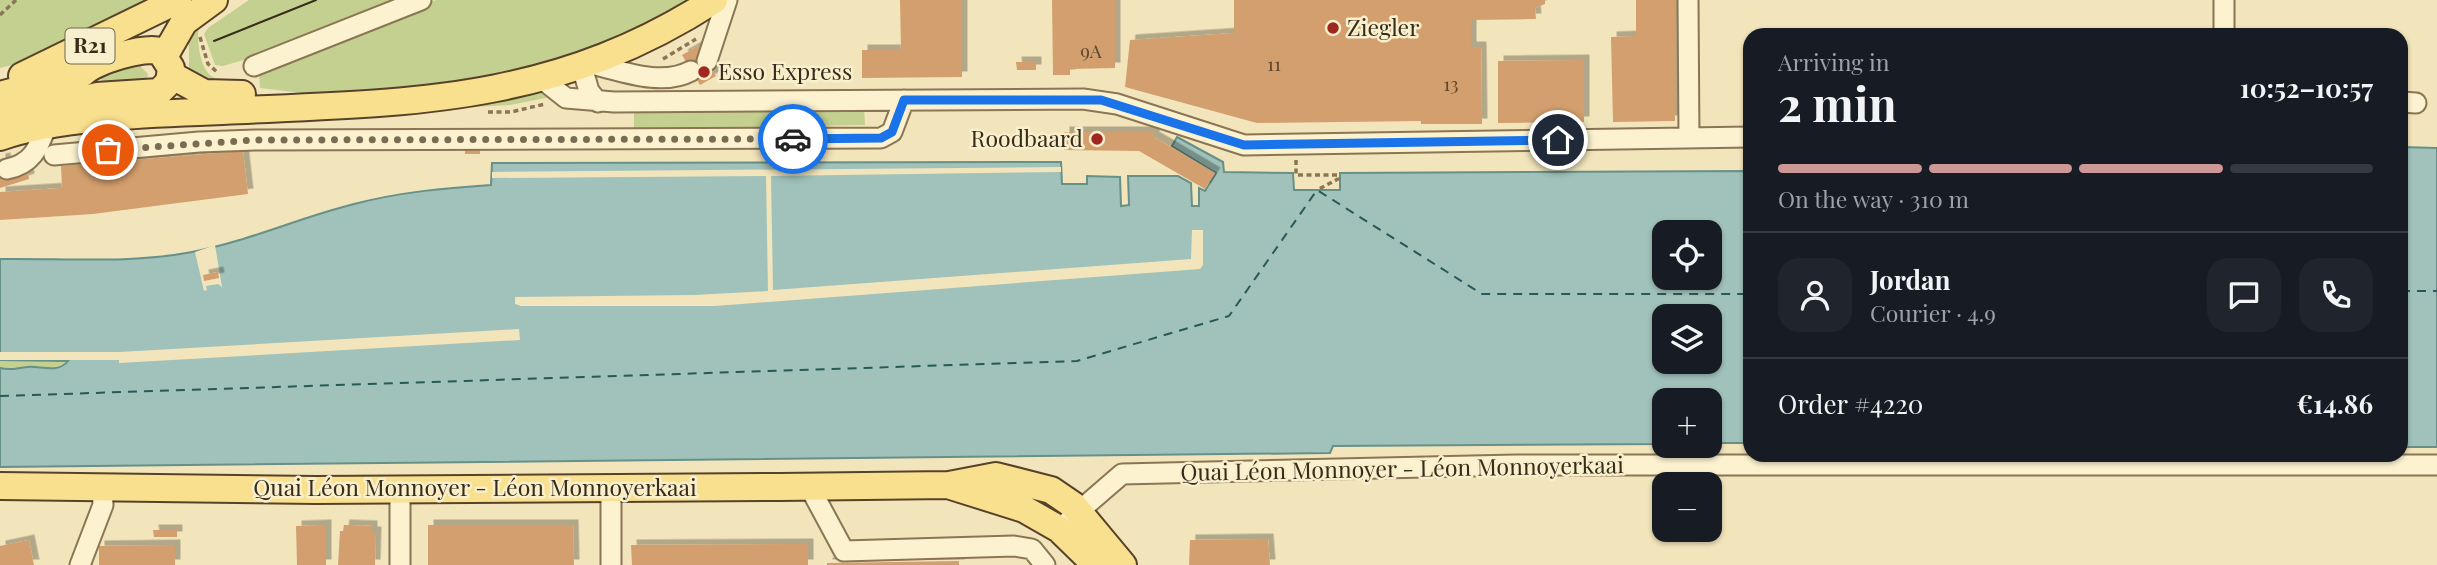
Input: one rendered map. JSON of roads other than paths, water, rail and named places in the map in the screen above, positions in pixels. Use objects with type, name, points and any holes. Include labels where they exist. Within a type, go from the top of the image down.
[{"type":"main road","name":"R21","points":[[0,88],[178,0]]},
{"type":"main road","points":[[162,113],[85,90],[81,79],[88,69],[124,43],[199,0]]},
{"type":"main road","name":"R21","points":[[0,120],[102,95],[159,92],[184,22],[215,0]]},
{"type":"main road","points":[[0,137],[46,127],[162,113],[436,100],[541,79],[586,66],[647,40],[714,0]]},
{"type":"main road","points":[[0,95],[88,69],[146,48],[204,93],[265,94],[362,105]]},
{"type":"main road","points":[[949,485],[996,476],[1051,490],[1080,512],[1124,565]]},
{"type":"main road","points":[[949,485],[1024,509],[1059,529],[1096,565]]},
{"type":"main road","name":"Quai Léon Monnoyer - Léon Monnoyerkaai","points":[[0,486],[400,489],[949,485]]},
{"type":"street","points":[[254,66],[421,0]]},
{"type":"street","points":[[598,102],[589,90],[586,66],[663,79],[680,77],[699,66],[727,0]]},
{"type":"street","points":[[1688,0],[1689,138]]},
{"type":"street","points":[[2224,0],[2224,28]]},
{"type":"street","points":[[541,79],[566,98],[598,102],[1101,100],[1244,145],[1743,137]]},
{"type":"street","points":[[54,155],[199,142],[255,140],[881,138],[892,132],[904,100]]},
{"type":"street","points":[[7,169],[19,167],[32,158],[46,127]]},
{"type":"street","name":"Quai Léon Monnoyer - Léon Monnoyerkaai","points":[[1059,529],[1122,474],[1516,465],[2437,464]]},
{"type":"street","points":[[80,565],[103,505],[102,485]]},
{"type":"street","points":[[810,486],[844,551],[1014,546],[1032,549],[1045,565]]},
{"type":"street","points":[[611,488],[611,565]]},
{"type":"street","points":[[400,489],[400,565]]},
{"type":"water","points":[[1177,137],[1223,162],[1224,172],[1293,173],[1294,190],[1340,190],[1340,173],[1743,171],[1743,443],[1722,443],[1722,388],[1652,388],[1652,444],[1333,446],[1330,453],[0,467],[0,368],[54,368],[68,361],[0,360],[0,259],[121,259],[192,252],[388,196],[491,185],[492,163],[1061,162],[1062,184],[1087,184],[1087,176],[1120,177],[1121,206],[1129,205],[1128,176],[1178,176],[1191,183],[1192,206],[1199,206],[1199,188],[1205,191],[1216,173],[1172,146]]},
{"type":"water","points":[[2408,147],[2437,148],[2437,447],[2408,447]]},
{"type":"tram line","points":[[214,41],[316,0]]},
{"type":"place","name":"Ziegler","points":[[1333,28]]},
{"type":"place","name":"Esso Express","points":[[704,72]]},
{"type":"place","name":"Roodbaard","points":[[1097,139]]}]
